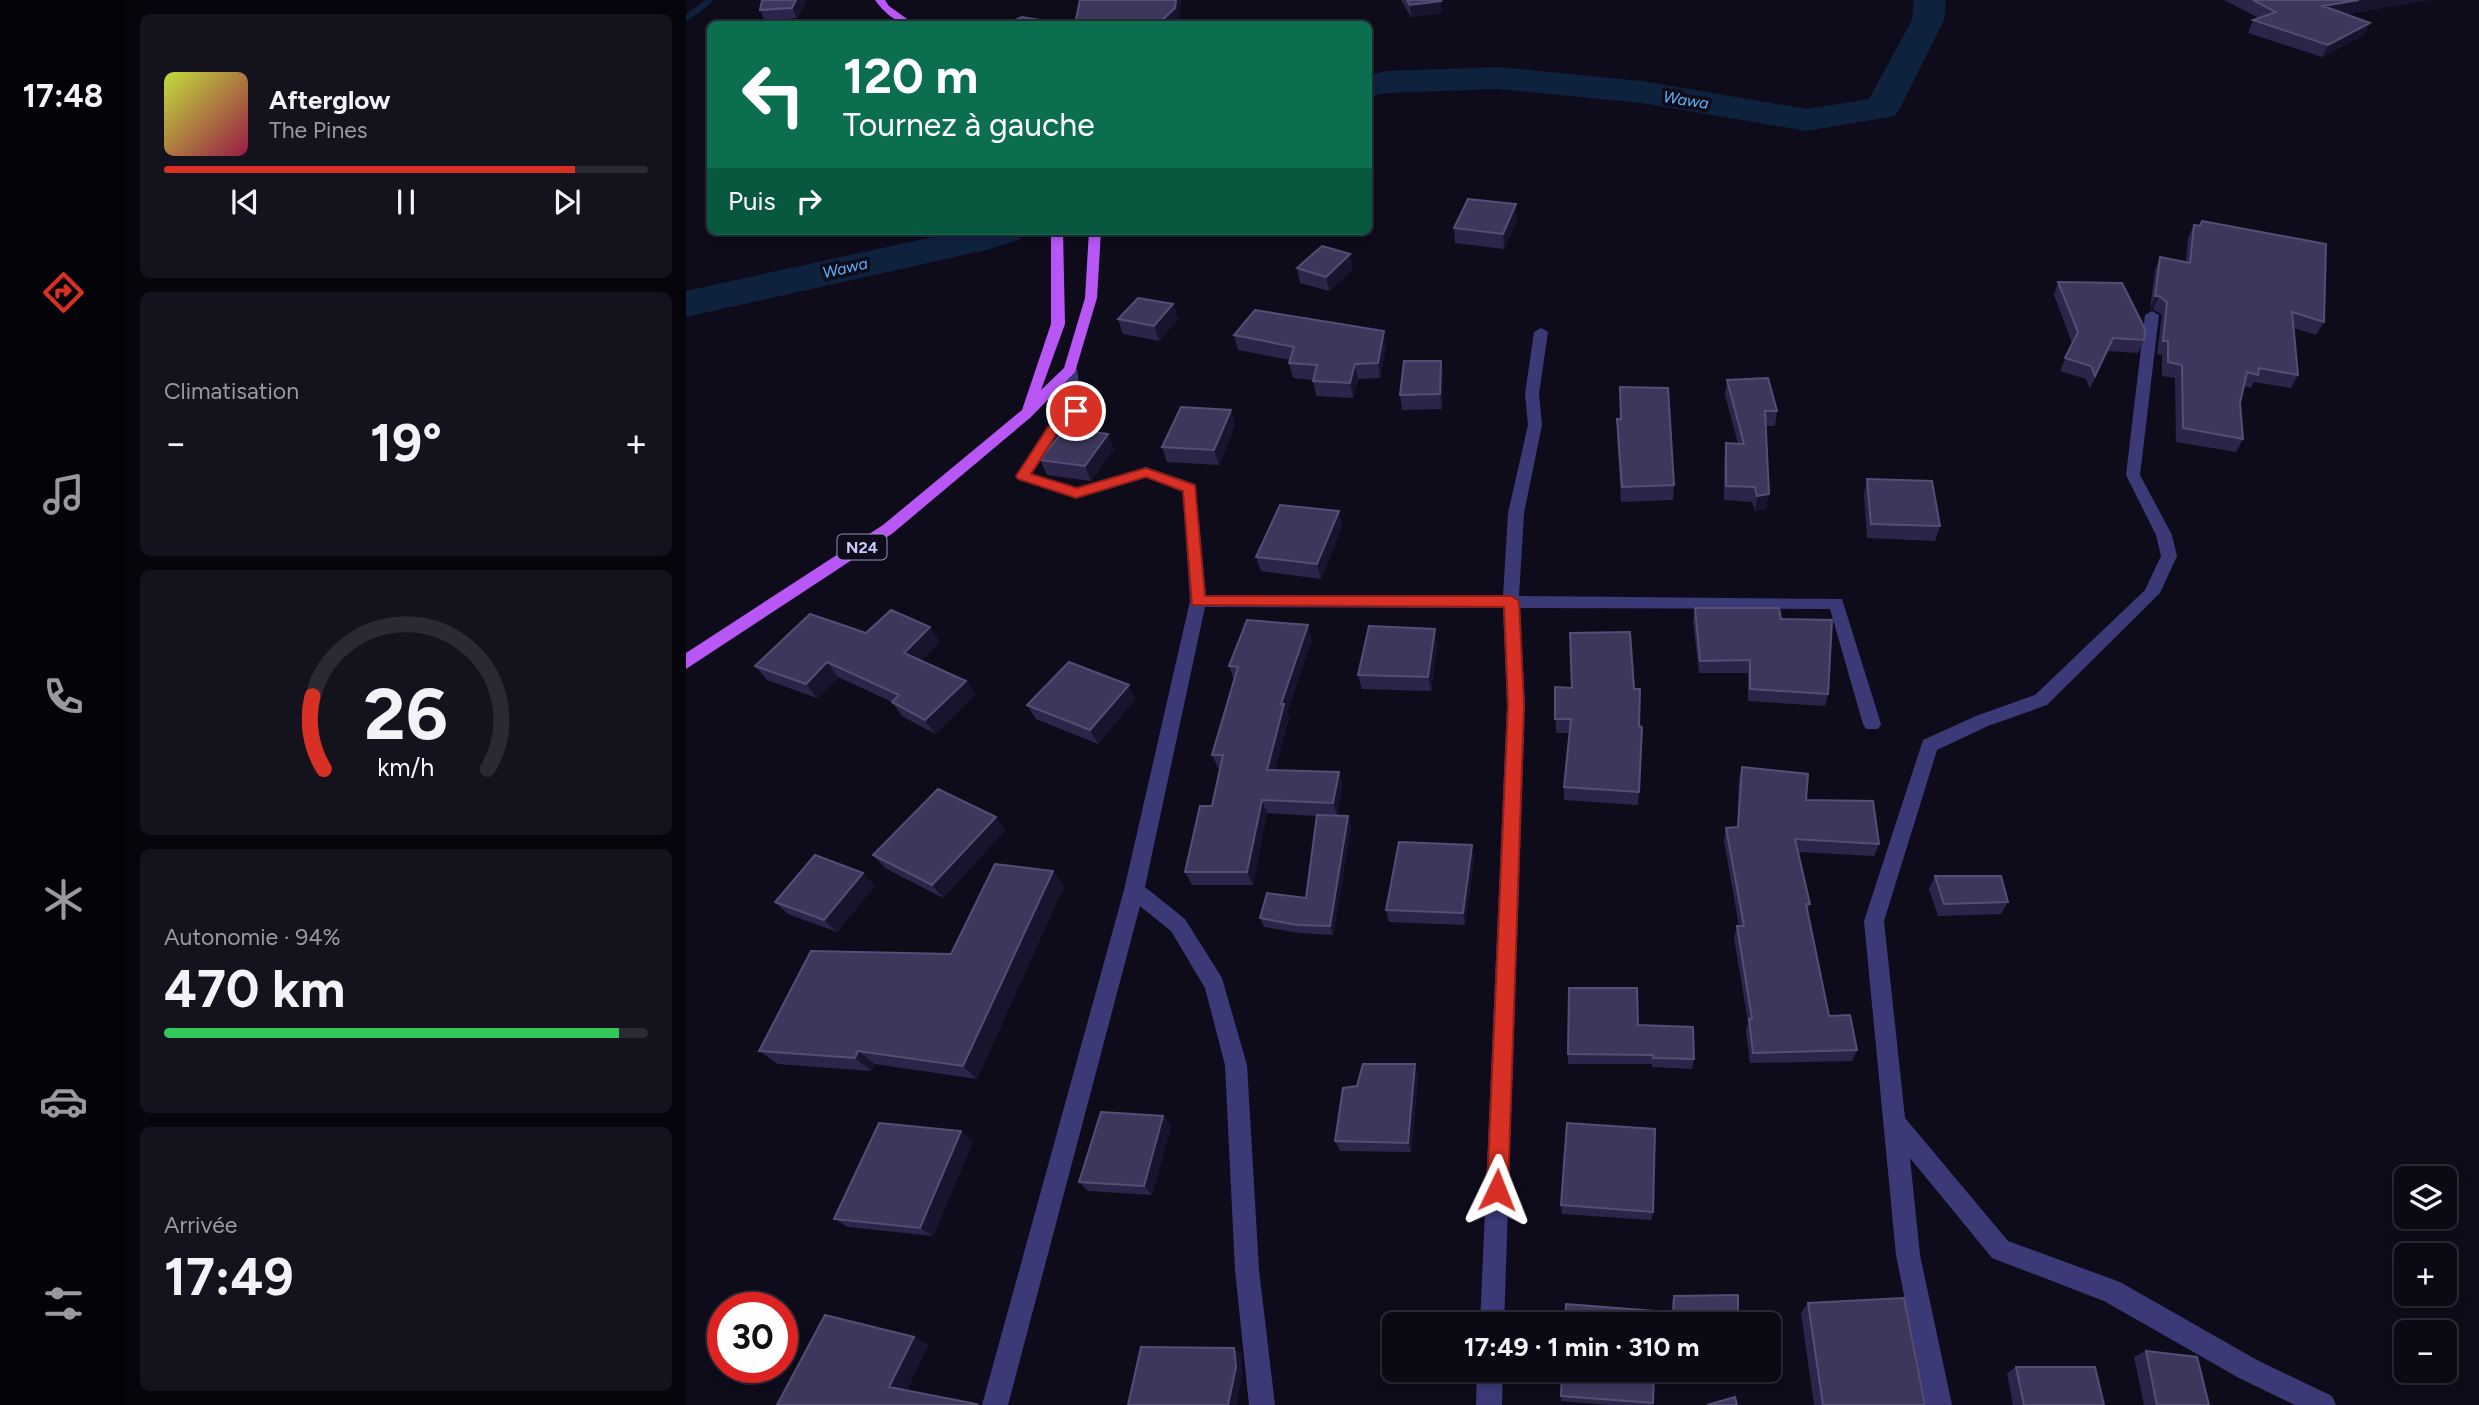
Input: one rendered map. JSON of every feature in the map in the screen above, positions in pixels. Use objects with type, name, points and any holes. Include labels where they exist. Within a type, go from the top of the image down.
[{"type":"main road","points":[[880,0],[885,8],[904,21]]},
{"type":"main road","points":[[1026,414],[1059,324],[1057,235]]},
{"type":"main road","name":"N24","points":[[686,662],[888,529],[1026,414],[1070,369],[1091,298],[1095,235]]},
{"type":"street","points":[[1939,1405],[1908,1255],[1874,921],[1929,745],[1982,721],[2040,701],[2152,593],[2169,556],[2164,535],[2133,475],[2152,315]]},
{"type":"street","points":[[1493,1312],[1516,705],[1511,601],[1516,513],[1535,425],[1532,394],[1541,332]]},
{"type":"street","points":[[995,1405],[1134,890],[1198,601],[1190,488],[1146,472],[1076,493],[1023,476],[1053,430],[1076,411],[1070,369]]},
{"type":"street","points":[[1198,601],[1836,603],[1872,724]]},
{"type":"street","points":[[1134,890],[1178,925],[1215,985],[1236,1065],[1247,1270],[1262,1405]]},
{"type":"street","points":[[1894,1122],[2000,1250],[2111,1291],[2248,1370],[2323,1405]]},
{"type":"street","points":[[1489,1405],[1490,1382]]},
{"type":"building","points":[[762,0],[796,0],[792,8],[760,10]]},
{"type":"building","points":[[1080,0],[1176,0],[1175,8],[1161,21],[1076,21]]},
{"type":"building","points":[[1407,0],[1440,0],[1441,1],[1410,5]]},
{"type":"building","points":[[2253,0],[2359,0],[2323,6],[2370,23],[2328,45],[2253,20],[2276,12]]},
{"type":"building","points":[[1022,17],[1045,21],[1013,21]]},
{"type":"building","points":[[1468,199],[1516,204],[1503,234],[1454,228]]},
{"type":"building","points":[[2202,221],[2326,244],[2324,322],[2292,312],[2298,375],[2259,368],[2258,375],[2247,372],[2240,403],[2243,439],[2183,428],[2182,365],[2168,362],[2168,341],[2163,341],[2167,302],[2155,296],[2160,257],[2190,263],[2194,225],[2200,226]]},
{"type":"building","points":[[1322,246],[1350,254],[1326,277],[1297,268]]},
{"type":"building","points":[[2058,282],[2122,283],[2145,329],[2144,340],[2113,338],[2095,376],[2091,366],[2065,358],[2078,332]]},
{"type":"building","points":[[1138,298],[1173,304],[1154,326],[1118,319]]},
{"type":"building","points":[[1255,310],[1384,331],[1378,363],[1355,364],[1350,383],[1313,381],[1317,365],[1289,363],[1294,347],[1234,335]]},
{"type":"building","points":[[1404,361],[1441,361],[1440,394],[1400,395]]},
{"type":"building","points":[[1768,378],[1777,411],[1765,411],[1769,494],[1757,496],[1755,487],[1726,486],[1726,443],[1744,444],[1727,380]]},
{"type":"building","points":[[1620,387],[1668,388],[1674,485],[1622,487],[1617,419],[1621,419]]},
{"type":"building","points":[[1181,407],[1231,410],[1214,450],[1162,447]]},
{"type":"building","points":[[1073,429],[1108,434],[1085,466],[1040,460],[1062,432],[1070,433]]},
{"type":"building","points":[[1867,479],[1932,481],[1940,526],[1871,524]]},
{"type":"building","points":[[1280,505],[1339,511],[1317,564],[1256,557]]},
{"type":"building","points":[[1695,608],[1779,608],[1781,619],[1832,620],[1828,694],[1750,689],[1750,660],[1700,661]]},
{"type":"building","points":[[891,610],[930,627],[904,653],[966,681],[925,720],[892,702],[899,695],[827,662],[806,684],[755,666],[810,614],[866,633]]},
{"type":"building","points":[[1247,620],[1308,625],[1281,704],[1284,704],[1267,770],[1339,772],[1333,803],[1262,800],[1247,872],[1185,872],[1200,806],[1212,806],[1223,755],[1212,755],[1238,667],[1229,666]]},
{"type":"building","points":[[1369,626],[1435,629],[1428,677],[1358,675]]},
{"type":"building","points":[[1630,632],[1634,689],[1640,689],[1639,726],[1642,727],[1639,792],[1564,787],[1571,719],[1555,719],[1555,687],[1572,688],[1570,633]]},
{"type":"building","points":[[1069,662],[1129,685],[1090,730],[1027,705]]},
{"type":"building","points":[[1742,767],[1808,774],[1806,800],[1873,801],[1879,844],[1795,839],[1810,904],[1806,904],[1829,1016],[1850,1015],[1857,1050],[1753,1053],[1749,1019],[1752,1019],[1737,926],[1744,926],[1726,828],[1738,827]]},
{"type":"building","points":[[938,789],[996,817],[932,885],[873,855]]},
{"type":"building","points":[[1317,815],[1348,816],[1330,926],[1297,925],[1260,918],[1267,893],[1306,898]]},
{"type":"building","points":[[1399,842],[1472,845],[1463,913],[1386,910]]},
{"type":"building","points":[[815,855],[863,873],[824,920],[775,902]]},
{"type":"building","points":[[995,864],[1053,871],[963,1066],[858,1051],[855,1058],[759,1051],[811,951],[951,954]]},
{"type":"building","points":[[1935,876],[2001,876],[2008,902],[1944,904]]},
{"type":"building","points":[[1569,988],[1637,988],[1638,1025],[1693,1027],[1694,1059],[1653,1058],[1653,1055],[1568,1054]]},
{"type":"building","points":[[1363,1064],[1415,1064],[1408,1143],[1335,1141],[1343,1088],[1357,1086]]},
{"type":"building","points":[[1101,1112],[1163,1116],[1144,1186],[1079,1182]]},
{"type":"building","points":[[879,1123],[961,1131],[920,1228],[834,1219]]},
{"type":"building","points":[[1567,1123],[1655,1129],[1653,1212],[1561,1205]]},
{"type":"building","points":[[1738,1295],[1738,1312],[1673,1312],[1674,1296]]},
{"type":"building","points":[[1904,1298],[1925,1405],[1823,1405],[1808,1303]]},
{"type":"building","points":[[1566,1304],[1655,1311],[1655,1312],[1566,1312]]},
{"type":"building","points":[[825,1315],[914,1337],[889,1387],[977,1404],[777,1405],[789,1383],[798,1383],[798,1366]]},
{"type":"building","points":[[1141,1347],[1234,1348],[1236,1367],[1228,1405],[1128,1405]]},
{"type":"building","points":[[2146,1351],[2197,1357],[2209,1405],[2157,1405]]},
{"type":"building","points":[[2016,1367],[2095,1367],[2104,1405],[2024,1405]]},
{"type":"building","points":[[1562,1382],[1654,1382],[1653,1403],[1561,1396]]},
{"type":"building","points":[[1735,1397],[1737,1405],[1707,1405]]},
{"type":"waterway","points":[[686,18],[710,0]]},
{"type":"waterway","name":"Wawa","points":[[1372,85],[1387,82],[1498,78],[1642,92],[1807,120],[1882,108],[1928,20],[1930,0]]},
{"type":"waterway","name":"Wawa","points":[[686,304],[991,235]]},
{"type":"route","points":[[1076,411],[1053,430],[1023,476],[1076,493],[1146,472],[1190,488],[1198,601],[1511,601],[1516,705],[1497,1190]]}]
